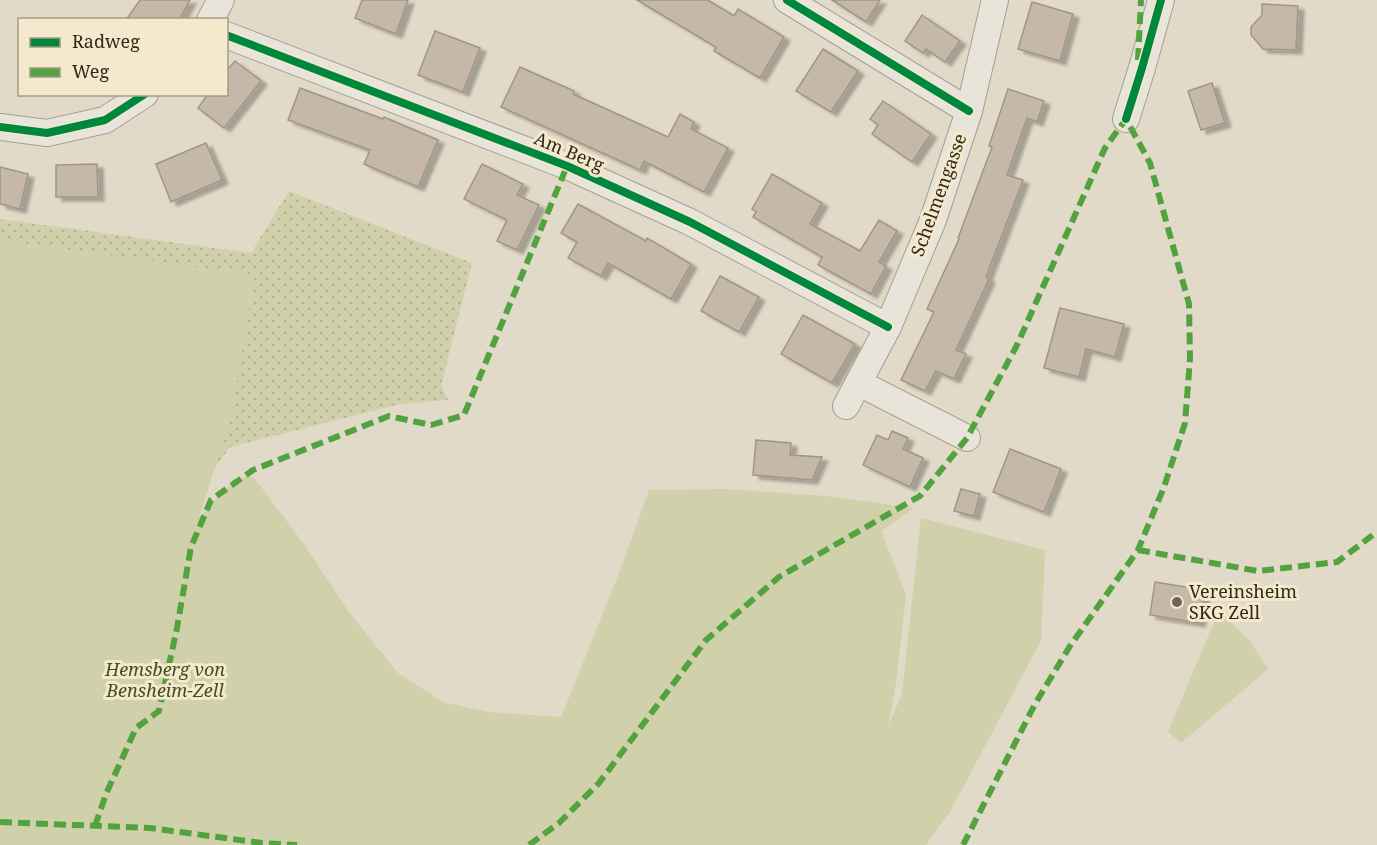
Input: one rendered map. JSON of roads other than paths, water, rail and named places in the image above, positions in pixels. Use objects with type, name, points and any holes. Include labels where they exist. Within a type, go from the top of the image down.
[{"type":"street","points":[[211,18],[221,0]]},
{"type":"street","points":[[788,0],[969,111]]},
{"type":"street","name":"Schelmengasse","points":[[846,406],[888,327],[933,220],[969,111],[995,0]]},
{"type":"street","points":[[1126,119],[1161,0]]},
{"type":"street","name":"Am Berg","points":[[228,36],[567,166],[690,222],[888,327]]},
{"type":"street","points":[[0,127],[47,133],[105,120],[142,96]]},
{"type":"street","points":[[859,382],[967,438]]},
{"type":"place","name":"Vereinsheim SKG Zell","points":[[1177,602]]},
{"type":"park label","name":"Hemsberg von Bensheim-Zell","points":[[165,680]]}]
